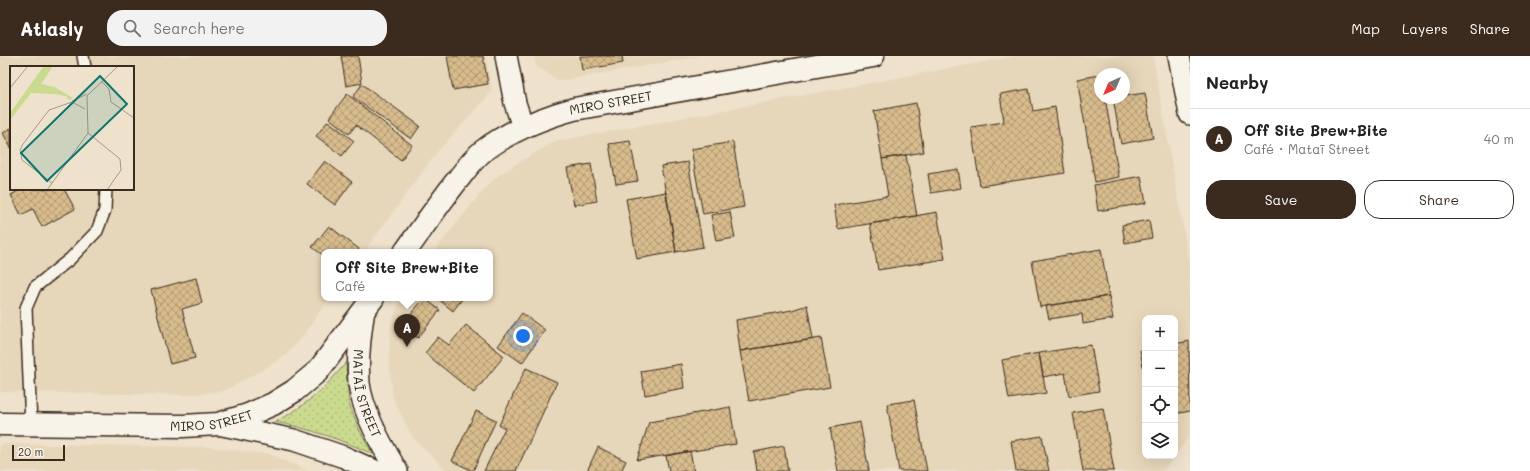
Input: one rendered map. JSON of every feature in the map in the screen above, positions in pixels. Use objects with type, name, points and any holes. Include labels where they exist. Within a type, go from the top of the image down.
[{"type":"street","points":[[506,56],[515,103],[523,127]]},
{"type":"street","name":"MIRO STREET","points":[[407,249],[448,191],[482,152],[501,139],[544,118],[574,109],[873,56]]},
{"type":"street","points":[[1179,56],[1190,114]]},
{"type":"street","name":"MIRO STREET","points":[[0,424],[182,426],[218,424],[248,416],[273,404],[294,391],[318,371],[368,304]]},
{"type":"street","name":"MATAĪ STREET","points":[[368,304],[358,358],[359,385],[367,412],[377,435],[397,471]]},
{"type":"street","points":[[218,424],[294,440],[344,457],[375,471]]},
{"type":"lane","points":[[83,56],[85,66]]},
{"type":"lane","points":[[31,425],[26,308],[36,287],[70,259],[96,231],[105,210],[106,190]]},
{"type":"shaded area","points":[[0,56],[486,56],[492,91],[438,151],[366,249],[321,249],[321,301],[328,301],[302,337],[286,355],[224,391],[189,395],[0,392]]},
{"type":"shaded area","points":[[534,56],[702,56],[559,81],[536,66]]},
{"type":"shaded area","points":[[1016,56],[1153,56],[1190,266],[1190,435],[1178,451],[1178,315],[1142,315],[1142,459],[1173,459],[1162,471],[447,471],[412,437],[393,399],[389,361],[391,323],[400,301],[493,301],[493,249],[435,249],[487,186],[499,175],[556,141]]},
{"type":"shaded area","points":[[0,444],[208,447],[269,454],[308,471],[0,471]]},
{"type":"green space","points":[[346,363],[349,404],[360,431],[373,454],[325,435],[275,422],[296,410],[314,396]]},
{"type":"building","points":[[341,56],[358,56],[362,83],[346,86]]},
{"type":"building","points":[[447,56],[483,56],[488,84],[453,90]]},
{"type":"building","points":[[580,56],[622,56],[623,63],[582,70]]},
{"type":"building","points":[[1094,76],[1094,104],[1106,104],[1119,177],[1095,182],[1077,79]]},
{"type":"building","points":[[362,84],[420,126],[411,139],[353,97]]},
{"type":"building","points":[[1029,89],[1033,111],[1055,107],[1065,173],[980,186],[971,127],[1004,122],[1000,94]]},
{"type":"building","points":[[1145,93],[1153,138],[1121,144],[1114,104],[1130,104],[1130,95]]},
{"type":"building","points":[[347,94],[412,145],[401,160],[356,125],[349,134],[329,118]]},
{"type":"building","points":[[916,103],[924,152],[882,159],[874,111]]},
{"type":"building","points":[[328,121],[354,141],[342,156],[316,136]]},
{"type":"building","points":[[10,129],[10,146],[3,133]]},
{"type":"building","points":[[630,141],[638,181],[616,184],[609,144]]},
{"type":"building","points":[[733,142],[744,207],[703,214],[691,149]]},
{"type":"building","points":[[906,155],[917,216],[838,229],[834,205],[888,196],[882,159]]},
{"type":"building","points":[[325,161],[352,182],[335,205],[307,184]]},
{"type":"building","points":[[688,162],[703,247],[676,252],[661,166]]},
{"type":"building","points":[[591,164],[597,201],[574,205],[567,168]]},
{"type":"building","points":[[958,169],[961,188],[931,193],[928,174]]},
{"type":"building","points":[[1141,176],[1146,203],[1098,211],[1094,185]]},
{"type":"building","points":[[20,190],[65,190],[75,209],[42,227],[33,209],[21,215],[11,195]]},
{"type":"building","points":[[666,192],[676,252],[637,259],[626,199]]},
{"type":"building","points":[[730,212],[735,238],[716,241],[711,215]]},
{"type":"building","points":[[937,212],[945,259],[878,270],[870,224]]},
{"type":"building","points":[[1149,220],[1152,238],[1125,243],[1122,225]]},
{"type":"building","points":[[329,226],[359,249],[321,249],[321,254],[312,247]]},
{"type":"building","points":[[1101,249],[1109,296],[1040,307],[1032,261]]},
{"type":"building","points":[[196,278],[202,303],[182,309],[195,358],[170,364],[151,290]]},
{"type":"building","points":[[1109,296],[1113,319],[1083,324],[1082,314],[1049,319],[1046,306]]},
{"type":"building","points":[[422,301],[428,301],[440,310],[418,338],[402,326]]},
{"type":"building","points":[[441,301],[461,301],[453,311]]},
{"type":"building","points":[[807,305],[813,339],[740,351],[736,320],[792,310]]},
{"type":"building","points":[[522,313],[545,330],[522,363],[498,346]]},
{"type":"building","points":[[466,325],[504,356],[474,393],[425,353],[438,337],[449,345]]},
{"type":"building","points":[[821,338],[830,387],[749,401],[740,351]]},
{"type":"building","points":[[1189,341],[1190,411],[1178,413],[1178,351],[1178,343]]},
{"type":"building","points":[[1091,345],[1099,391],[1069,396],[1065,373],[1043,377],[1039,353]]},
{"type":"building","points":[[1140,350],[1142,350],[1142,361]]},
{"type":"building","points":[[1039,353],[1046,393],[1009,399],[1002,360]]},
{"type":"building","points":[[681,364],[684,388],[645,395],[641,371]]},
{"type":"building","points":[[526,368],[557,382],[516,471],[484,471],[505,428],[499,425]]},
{"type":"building","points":[[914,400],[927,471],[899,471],[887,404]]},
{"type":"building","points":[[730,407],[736,444],[637,460],[649,422]]},
{"type":"building","points":[[1103,408],[1114,471],[1083,471],[1073,413]]},
{"type":"building","points":[[476,411],[496,420],[473,471],[452,461]]},
{"type":"building","points":[[860,422],[869,471],[838,471],[830,428]]},
{"type":"building","points":[[1042,436],[1049,471],[1016,471],[1011,441]]},
{"type":"building","points":[[784,446],[788,471],[757,471],[754,452]]},
{"type":"building","points":[[598,447],[626,461],[621,471],[587,471]]},
{"type":"building","points":[[690,451],[694,471],[669,471],[666,456]]},
{"type":"place","name":"Off Site Brew+Bite","points":[[407,347]]}]
